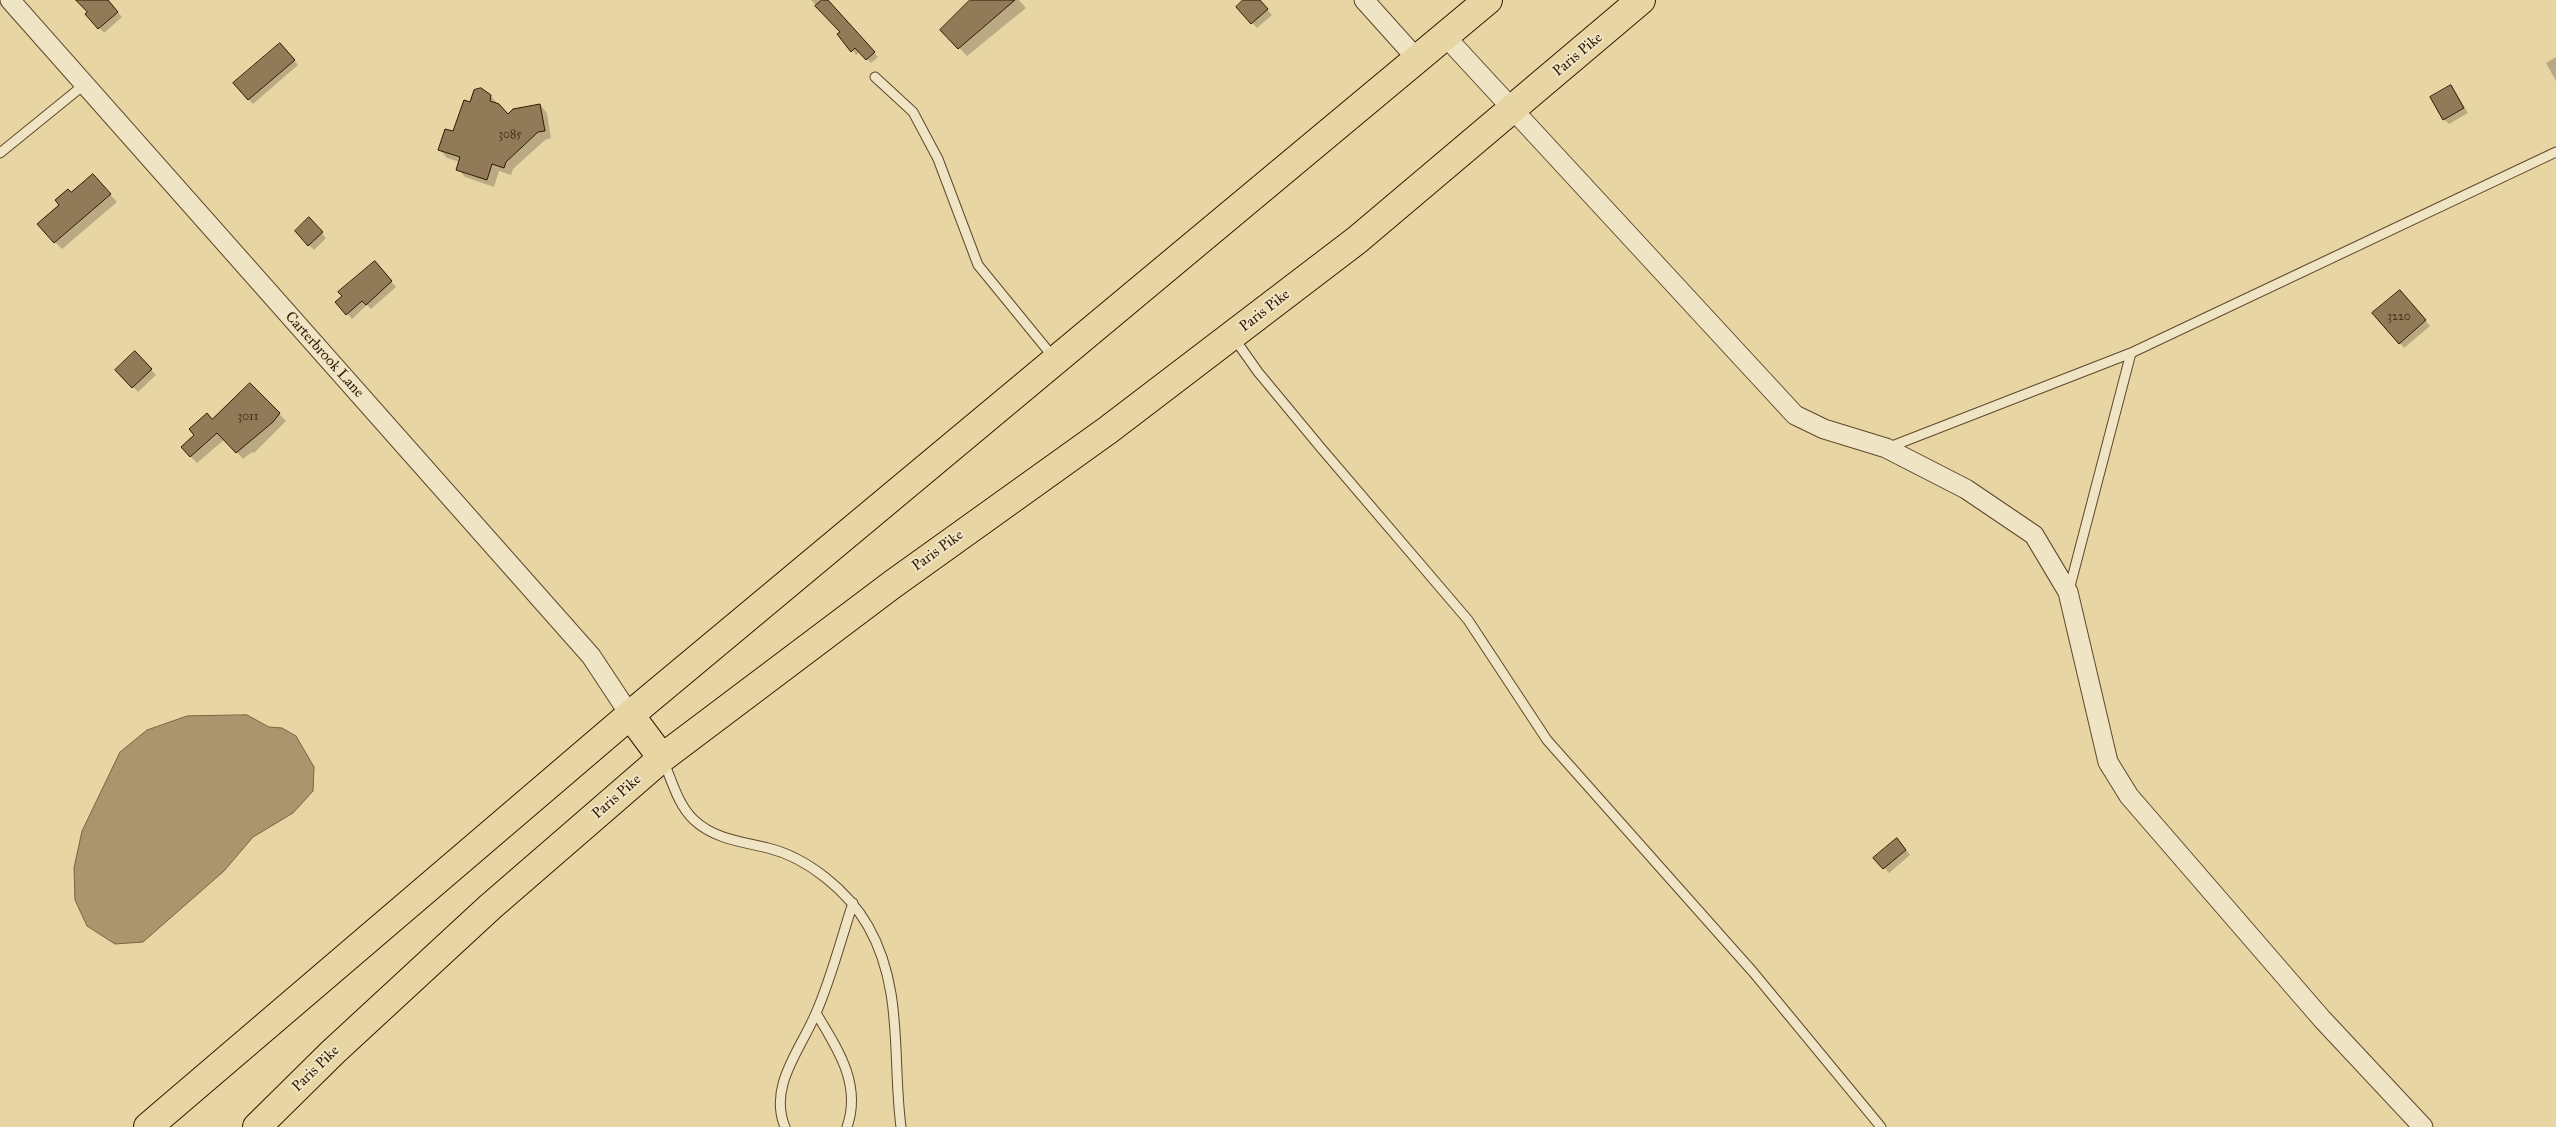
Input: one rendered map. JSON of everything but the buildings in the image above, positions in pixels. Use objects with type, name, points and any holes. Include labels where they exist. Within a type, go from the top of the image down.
[{"type":"highway","points":[[148,1127],[630,716],[1488,0]]},
{"type":"highway","name":"Paris Pike","points":[[257,1127],[333,1052],[490,907],[662,758],[893,584],[1108,430],[1357,240],[1641,0]]},
{"type":"highway","points":[[630,716],[662,758]]},
{"type":"street","name":"Carterbrook Lane","points":[[10,0],[591,656],[630,716]]},
{"type":"street","points":[[1364,0],[1416,59]]},
{"type":"street","points":[[1444,36],[1795,415],[1824,428],[1886,448],[1966,489],[2034,535],[2068,592],[2108,762],[2129,796],[2322,1019],[2423,1127]]},
{"type":"lane","points":[[875,77],[914,112],[938,159],[978,265],[1056,360]]},
{"type":"lane","points":[[0,153],[85,84]]},
{"type":"lane","points":[[1886,448],[2131,353],[2556,152]]},
{"type":"lane","points":[[1232,336],[1258,372],[1468,620],[1547,740],[1753,972],[1882,1127]]},
{"type":"lane","points":[[2068,592],[2131,353]]},
{"type":"lane","points":[[662,758],[682,806],[695,821],[711,832],[742,843],[770,849],[809,866],[853,903],[869,927],[891,986],[896,1012],[901,1127]]},
{"type":"lane","points":[[785,1127],[779,1100],[788,1069],[816,1013],[853,903]]},
{"type":"lane","points":[[816,1013],[844,1064],[852,1087],[852,1103],[848,1127]]},
{"type":"shaded area","points":[[247,715],[269,727],[282,728],[296,736],[314,767],[313,791],[293,813],[253,837],[224,871],[143,942],[115,944],[87,926],[75,900],[74,868],[82,831],[120,752],[147,730],[187,716]]}]
